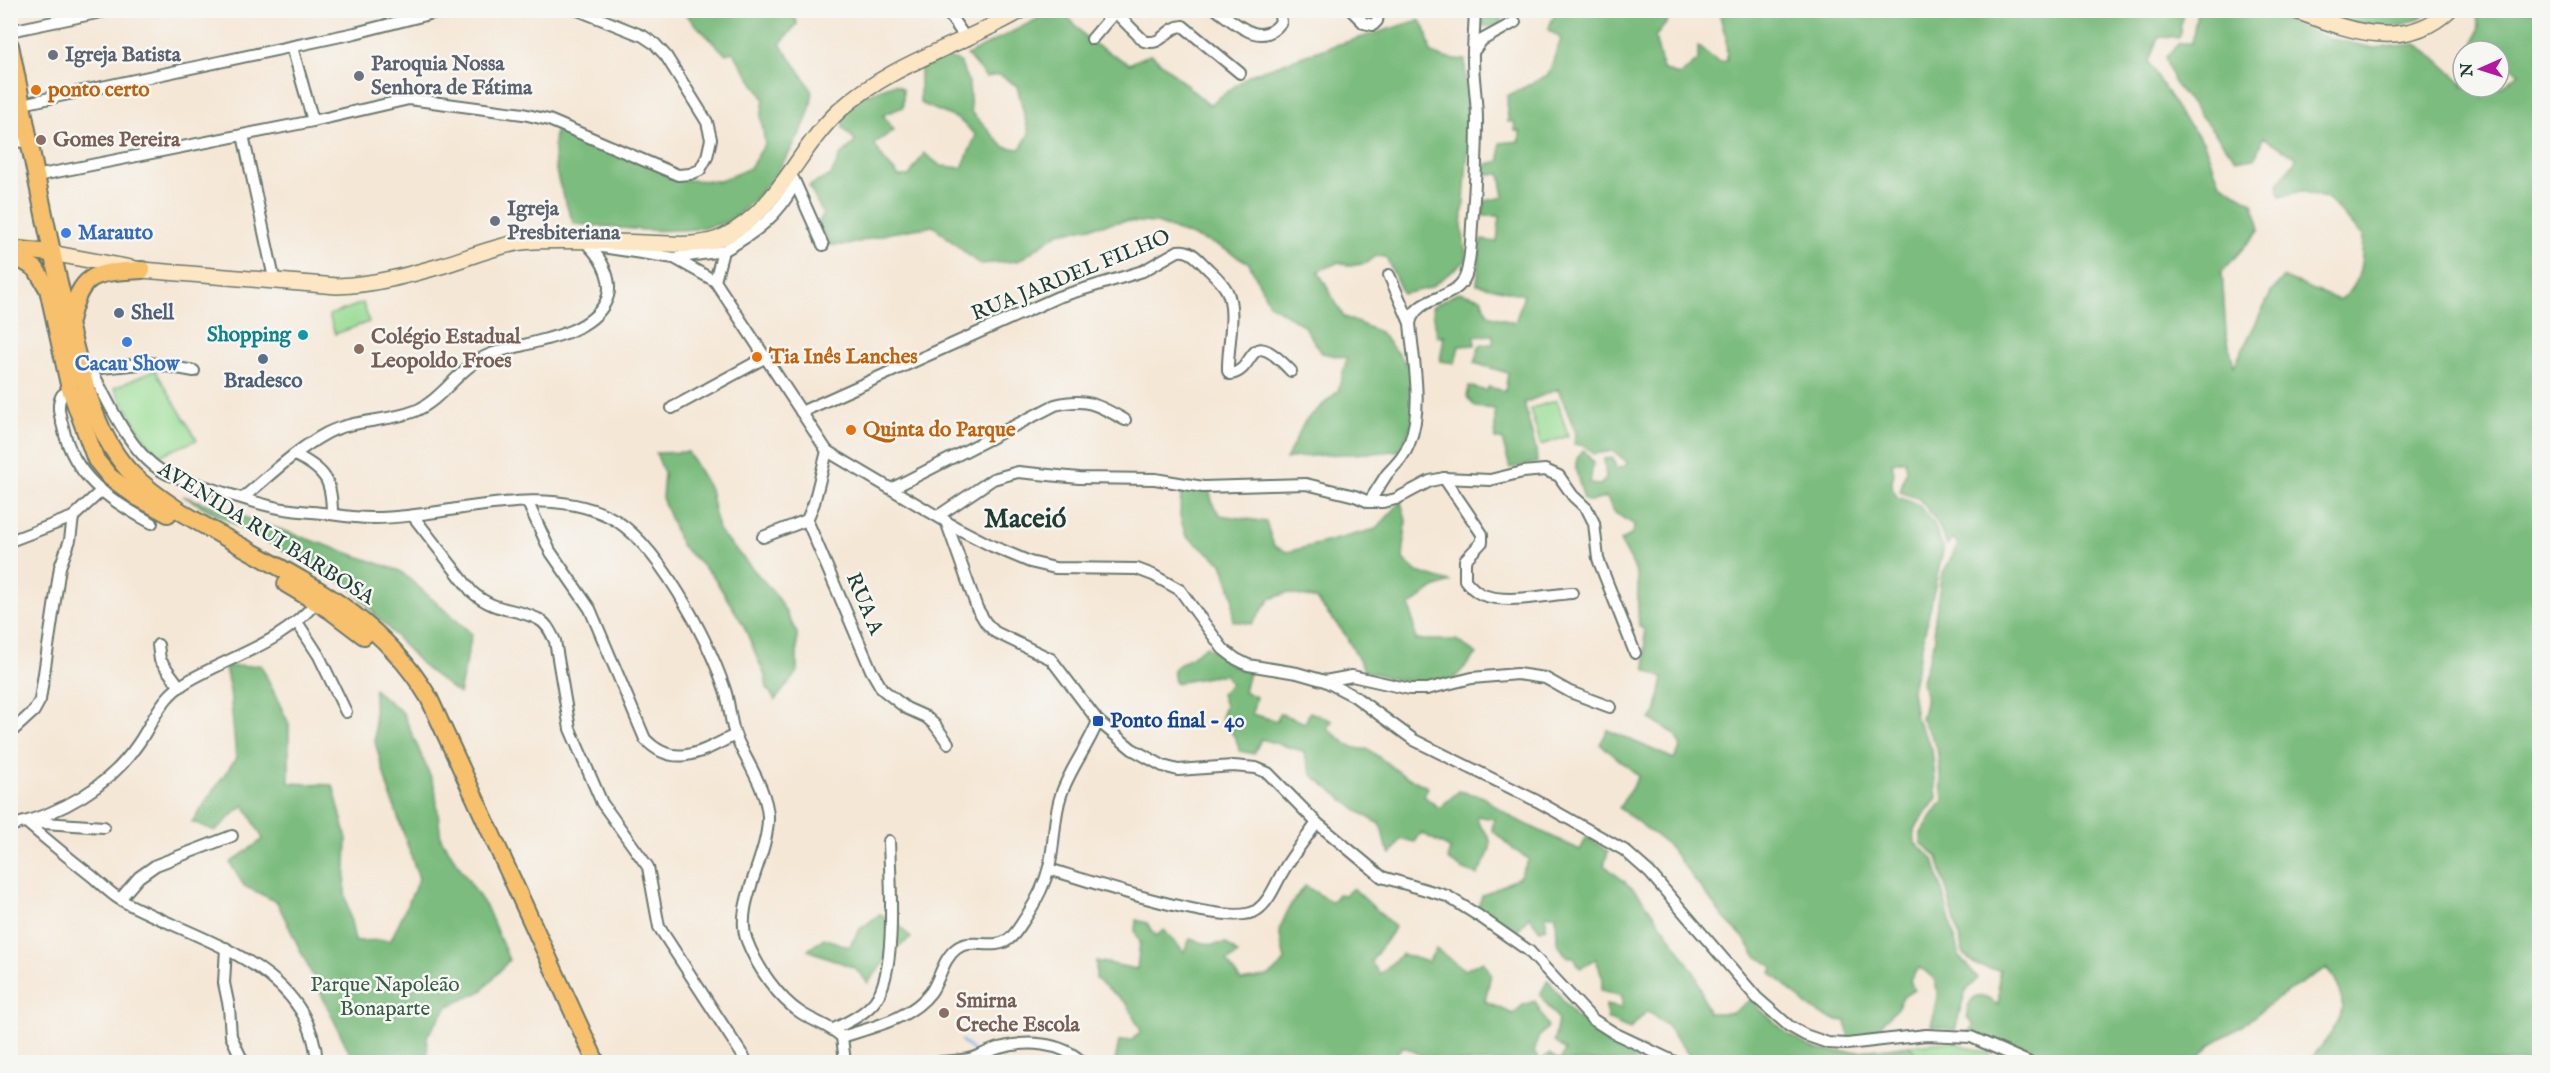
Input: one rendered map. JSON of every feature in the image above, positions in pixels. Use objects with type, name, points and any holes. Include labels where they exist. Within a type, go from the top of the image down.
[{"type":"main road","points":[[10,251],[51,252],[142,270],[275,283],[359,285],[444,265],[499,246],[522,242],[570,240],[690,244],[722,238],[750,220],[794,177],[830,120],[859,94],[905,66],[967,40],[1022,10]]},
{"type":"main road","points":[[2293,10],[2364,33],[2388,36],[2414,31],[2441,18],[2449,10]]},
{"type":"main road","name":"AVENIDA RUI BARBOSA","points":[[10,45],[51,252],[69,324],[85,370],[97,416],[112,445],[131,473],[159,498],[346,608],[375,631],[412,670],[429,698],[596,1062]]},
{"type":"main road","name":"AVENIDA RUI BARBOSA","points":[[10,251],[36,268],[48,289],[70,389],[96,460],[110,477],[137,497],[316,602],[376,646],[403,676],[415,693],[435,732],[586,1062]]},
{"type":"main road","points":[[69,324],[75,296],[82,285],[94,276],[110,272],[142,270]]},
{"type":"street","points":[[10,31],[111,10]]},
{"type":"street","points":[[22,104],[292,47],[445,10]]},
{"type":"street","points":[[36,176],[313,121],[396,101],[424,100],[523,114],[549,120],[678,175],[700,170],[707,157],[711,139],[707,122],[666,56],[655,44],[643,36],[578,10]]},
{"type":"street","points":[[946,10],[967,40]]},
{"type":"street","points":[[1217,10],[1250,33],[1262,34],[1276,29],[1281,22],[1280,10]]},
{"type":"street","points":[[1352,10],[1365,23],[1373,25],[1378,15],[1373,10]]},
{"type":"street","points":[[1410,322],[1417,309],[1456,291],[1461,285],[1470,259],[1477,118],[1473,52],[1475,10]]},
{"type":"street","points":[[1092,39],[1119,13],[1144,41],[1151,44],[1161,40],[1170,29],[1183,26],[1240,73]]},
{"type":"street","points":[[1473,52],[1482,40],[1515,21]]},
{"type":"street","points":[[292,47],[313,121]]},
{"type":"street","points":[[243,135],[275,283]]},
{"type":"street","points":[[10,140],[30,143]]},
{"type":"street","points":[[794,177],[823,245]]},
{"type":"street","points":[[570,240],[589,246],[674,258],[723,251],[764,225],[778,211],[794,177]]},
{"type":"street","points":[[244,497],[295,455],[333,430],[416,411],[428,403],[463,370],[479,360],[494,353],[554,336],[586,321],[605,304],[608,292],[604,265],[600,257],[589,246]]},
{"type":"street","name":"RUA JARDEL FILHO","points":[[801,412],[1058,297],[1143,271],[1178,251],[1184,250],[1193,254],[1220,281],[1227,292],[1231,311],[1228,371],[1230,374],[1236,373],[1255,352],[1264,350],[1274,353],[1291,371]]},
{"type":"street","points":[[715,280],[723,251]]},
{"type":"street","points":[[674,258],[715,280],[827,451],[992,546],[1030,562],[1055,568],[1137,569],[1153,575],[1180,590],[1223,649],[1236,659],[1248,665],[1298,673],[1325,681],[1354,696],[1414,740],[1537,801],[1624,850],[1650,873],[1728,967],[1757,998],[1789,1026],[1805,1035],[1828,1043],[1846,1044],[1926,1035],[1971,1037],[2028,1062]]},
{"type":"street","points":[[1369,502],[1387,475],[1400,462],[1409,444],[1415,422],[1416,389],[1410,322],[1389,275]]},
{"type":"street","points":[[672,408],[766,357]]},
{"type":"street","points":[[194,371],[150,363],[85,370],[150,464],[167,474],[278,508],[368,518],[413,516],[451,509],[528,502],[565,504],[607,515],[625,526],[645,545],[679,593],[701,636],[725,690],[735,735],[760,786],[768,814],[763,855],[743,915],[747,941],[768,979],[785,999],[801,1012],[834,1029],[842,1037],[845,1062]]},
{"type":"street","points":[[70,389],[62,395],[59,401],[64,433],[81,470],[101,492],[152,523]]},
{"type":"street","points":[[893,488],[1055,405],[1074,400],[1094,403],[1125,420]]},
{"type":"street","points":[[763,537],[807,520],[814,503],[827,451]]},
{"type":"street","points":[[295,455],[316,466],[324,474],[329,485],[332,514]]},
{"type":"street","points":[[942,518],[993,479],[1018,472],[1079,478],[1134,477],[1203,487],[1306,484],[1369,502],[1383,502],[1396,499],[1430,481],[1444,478],[1490,480],[1523,472],[1545,471],[1559,476],[1573,496],[1587,509],[1594,523],[1598,560],[1635,653]]},
{"type":"street","points":[[1444,478],[1482,534],[1482,542],[1465,560],[1465,580],[1473,588],[1482,595],[1496,598],[1572,593]]},
{"type":"street","points":[[10,541],[73,517],[101,492]]},
{"type":"street","points":[[528,502],[550,551],[590,609],[645,739],[656,750],[685,756],[700,753],[735,735]]},
{"type":"street","points":[[413,516],[472,592],[484,602],[539,619],[550,630],[555,641],[570,729],[597,793],[628,842],[648,867],[659,927],[747,1062]]},
{"type":"street","points":[[10,733],[34,711],[40,700],[60,567],[70,540],[73,517]]},
{"type":"street","points":[[942,518],[977,608],[986,623],[995,633],[1051,659],[1098,721],[1132,749],[1163,766],[1178,770],[1233,766],[1256,768],[1268,773],[1317,823],[1382,877],[1447,896],[1479,916],[1529,951],[1592,1019],[1614,1033],[1675,1062]]},
{"type":"street","name":"RUA A","points":[[807,520],[871,670],[882,689],[901,705],[935,724],[948,743]]},
{"type":"street","points":[[10,826],[26,822],[79,800],[92,791],[132,752],[164,702],[180,687],[194,677],[260,647],[297,622],[316,602]]},
{"type":"street","points":[[297,622],[329,675],[346,712]]},
{"type":"street","points":[[158,645],[160,660],[180,687]]},
{"type":"street","points":[[1325,681],[1352,676],[1410,689],[1427,689],[1472,678],[1517,674],[1545,678],[1570,692],[1610,707]]},
{"type":"street","points":[[842,1037],[905,1014],[928,995],[948,958],[957,948],[965,944],[989,945],[1009,940],[1031,908],[1049,869],[1060,798],[1068,776],[1093,734],[1098,721]]},
{"type":"street","points":[[26,822],[104,827]]},
{"type":"street","points":[[26,822],[120,899],[226,948],[260,969],[282,988],[299,1008],[312,1033],[317,1062]]},
{"type":"street","points":[[1049,869],[1162,904],[1243,915],[1257,911],[1317,823]]},
{"type":"street","points":[[120,899],[139,877],[156,865],[232,836]]},
{"type":"street","points":[[834,1029],[854,1019],[875,1001],[882,987],[891,934],[889,841]]},
{"type":"street","points":[[226,948],[224,983],[228,999],[231,1036],[243,1062]]},
{"type":"street","points":[[940,1062],[971,1059],[1012,1044],[1042,1044],[1055,1047],[1082,1062]]},
{"type":"green space","points":[[682,11],[792,11],[797,24],[780,44],[811,89],[810,109],[803,127],[792,148],[764,188],[749,205],[734,217],[720,224],[666,231],[574,224],[555,165],[556,128],[685,180],[720,181],[750,168],[765,144],[761,117],[764,99],[733,52],[725,54]]},
{"type":"green space","points":[[1053,11],[1063,11],[1089,41],[1129,64],[1151,54],[1209,105],[1250,75],[1326,48],[1419,20],[1425,27],[1431,53],[1445,58],[1465,60],[1468,147],[1462,227],[1467,260],[1430,288],[1403,294],[1386,257],[1376,256],[1367,263],[1350,266],[1339,262],[1318,271],[1344,317],[1380,332],[1411,370],[1415,416],[1401,450],[1286,459],[1305,421],[1338,391],[1347,358],[1322,353],[1303,325],[1269,304],[1249,263],[1219,246],[1157,223],[1123,221],[1059,233],[1018,261],[979,264],[933,226],[890,233],[848,245],[830,245],[818,225],[823,214],[809,186],[831,175],[840,156],[856,141],[843,128],[843,112],[863,96],[895,84],[903,89],[903,107],[883,115],[894,130],[874,144],[885,161],[899,176],[909,176],[924,153],[941,166],[962,168],[976,135],[958,119],[920,103],[920,65],[945,57],[960,62],[969,84],[971,112],[1004,147],[1020,149],[1029,134],[1017,86],[1000,75],[986,77],[967,55]]},
{"type":"green space","points":[[1481,11],[1506,11],[1498,27],[1483,26]]},
{"type":"green space","points":[[1556,11],[1674,11],[1655,37],[1663,69],[1679,76],[1698,60],[1698,46],[1718,62],[1727,61],[1726,38],[1720,16],[1722,11],[2183,11],[2179,38],[2158,37],[2149,62],[2181,116],[2203,141],[2220,183],[2253,203],[2260,229],[2222,272],[2226,333],[2234,366],[2272,291],[2284,278],[2339,300],[2347,295],[2359,272],[2363,236],[2328,199],[2302,191],[2280,196],[2278,184],[2297,158],[2263,137],[2255,159],[2236,159],[2174,83],[2165,58],[2179,43],[2192,43],[2197,11],[2260,11],[2329,38],[2374,48],[2416,44],[2451,72],[2451,99],[2511,99],[2511,80],[2519,73],[2511,67],[2511,39],[2475,39],[2479,26],[2475,11],[2539,11],[2539,1062],[2308,1062],[2334,1028],[2342,1009],[2342,998],[2338,985],[2326,968],[2277,998],[2242,1026],[2210,1045],[2196,1062],[2031,1062],[1967,1033],[1974,1026],[1967,1017],[1967,1013],[1969,1004],[1974,998],[1986,997],[1998,1005],[2000,970],[1979,966],[1963,952],[1938,857],[1921,843],[1921,833],[1943,800],[1937,747],[1921,718],[1925,696],[1921,683],[1935,640],[1934,625],[1941,577],[1958,544],[1954,539],[1947,545],[1935,518],[1919,499],[1900,492],[1906,470],[1905,460],[1892,463],[1894,473],[1891,485],[1897,497],[1917,504],[1933,522],[1943,550],[1912,690],[1916,718],[1932,749],[1937,798],[1914,829],[1915,843],[1934,859],[1959,956],[1978,978],[1965,992],[1955,1030],[1931,1026],[1937,1000],[1936,984],[1927,972],[1918,968],[1910,980],[1914,990],[1903,997],[1897,1008],[1883,1022],[1879,1036],[1849,1041],[1846,1021],[1824,1016],[1814,1010],[1771,973],[1773,967],[1754,954],[1745,939],[1725,919],[1667,844],[1619,808],[1639,776],[1600,744],[1608,730],[1674,759],[1681,747],[1674,733],[1650,719],[1656,713],[1663,678],[1646,670],[1644,630],[1639,626],[1637,575],[1620,541],[1631,535],[1635,525],[1615,513],[1606,497],[1591,502],[1584,500],[1576,473],[1576,461],[1584,450],[1593,463],[1590,484],[1600,485],[1606,479],[1604,459],[1613,458],[1616,469],[1625,466],[1627,462],[1613,451],[1594,454],[1585,446],[1574,444],[1576,433],[1558,389],[1524,403],[1537,463],[1510,468],[1502,439],[1495,439],[1495,409],[1475,407],[1467,397],[1469,386],[1487,391],[1488,387],[1505,391],[1508,373],[1474,363],[1480,345],[1493,344],[1493,335],[1475,336],[1475,345],[1459,346],[1455,363],[1440,361],[1444,336],[1437,337],[1432,307],[1459,292],[1481,298],[1488,315],[1515,323],[1524,295],[1477,284],[1481,240],[1497,242],[1500,216],[1482,216],[1485,201],[1504,197],[1500,174],[1483,174],[1483,165],[1500,161],[1500,143],[1520,141],[1520,131],[1515,131],[1514,121],[1508,122],[1507,96],[1548,75],[1561,39],[1548,29]]},
{"type":"green space","points":[[2306,11],[2430,11],[2416,20],[2401,25],[2370,27],[2337,21]]},
{"type":"green space","points":[[363,303],[369,322],[335,334],[329,315]]},
{"type":"green space","points":[[155,370],[197,440],[156,457],[114,388]]},
{"type":"green space","points":[[1557,400],[1568,436],[1541,445],[1530,409]]},
{"type":"green space","points":[[688,452],[710,489],[718,530],[777,596],[797,633],[797,673],[775,700],[767,688],[765,676],[743,624],[713,576],[681,545],[662,498],[664,473],[656,453]]},
{"type":"green space","points":[[1209,489],[1213,505],[1220,515],[1266,522],[1274,546],[1287,552],[1376,529],[1401,502],[1406,520],[1403,559],[1417,572],[1450,582],[1434,588],[1410,606],[1416,640],[1456,640],[1477,654],[1448,685],[1394,679],[1365,671],[1344,633],[1316,599],[1287,593],[1270,599],[1252,624],[1233,621],[1233,597],[1222,563],[1186,536],[1180,516],[1181,491]]},
{"type":"green space","points":[[183,496],[400,571],[472,634],[459,694],[425,668],[350,587]]},
{"type":"green space","points":[[1207,646],[1232,666],[1249,673],[1244,691],[1256,697],[1252,714],[1277,721],[1279,713],[1305,723],[1310,712],[1332,721],[1327,728],[1346,743],[1356,748],[1368,749],[1403,775],[1428,787],[1424,796],[1439,808],[1459,791],[1481,796],[1513,818],[1580,850],[1587,837],[1608,852],[1604,865],[1637,892],[1667,932],[1697,977],[1708,1013],[1732,1013],[1750,1000],[1790,1035],[1817,1049],[1851,1052],[1910,1045],[1921,1062],[1694,1062],[1667,1026],[1647,1011],[1630,1029],[1607,1019],[1606,1005],[1622,1008],[1622,996],[1601,990],[1603,979],[1596,959],[1580,968],[1574,957],[1567,957],[1557,943],[1556,915],[1546,915],[1546,928],[1540,930],[1529,916],[1515,934],[1478,907],[1482,896],[1519,877],[1529,859],[1514,850],[1492,830],[1494,819],[1477,816],[1489,838],[1490,848],[1477,875],[1448,860],[1450,848],[1421,833],[1415,842],[1401,839],[1391,854],[1385,844],[1381,825],[1356,810],[1312,775],[1303,751],[1261,739],[1254,754],[1239,751],[1235,738],[1221,717],[1225,706],[1221,694],[1231,684],[1225,674],[1175,683],[1173,669]]},
{"type":"green space","name":"Parque Napoleão Bonaparte","points":[[261,665],[289,724],[289,783],[333,785],[347,839],[345,893],[355,941],[391,940],[419,879],[375,742],[374,689],[403,713],[435,787],[441,839],[487,908],[509,960],[482,991],[447,1007],[427,1036],[428,1062],[354,1062],[277,902],[244,886],[230,863],[263,839],[244,805],[215,831],[192,822],[236,758],[230,691],[225,667]]},
{"type":"green space","points":[[1305,886],[1332,902],[1338,894],[1345,895],[1353,888],[1395,927],[1371,962],[1380,974],[1402,954],[1428,962],[1436,949],[1465,970],[1483,961],[1491,974],[1485,1001],[1513,1014],[1523,1005],[1535,1001],[1548,1027],[1538,1038],[1534,1053],[1541,1060],[1549,1054],[1560,1061],[1565,1050],[1554,1042],[1558,1019],[1540,995],[1548,980],[1575,1016],[1599,1033],[1644,1049],[1645,1061],[1435,1062],[1403,1046],[1389,1062],[1115,1062],[1119,1041],[1132,1040],[1141,1031],[1127,1004],[1096,979],[1096,961],[1137,969],[1140,942],[1135,931],[1136,920],[1147,923],[1156,936],[1164,930],[1184,952],[1190,939],[1211,945],[1226,943],[1238,954],[1227,962],[1241,981],[1269,976],[1285,961],[1279,930],[1290,906]]},
{"type":"green space","points":[[880,914],[898,924],[911,938],[893,950],[868,983],[855,968],[808,950],[824,938],[849,947],[860,929]]},
{"type":"green space","points":[[1953,1042],[1990,1054],[1990,1062],[1921,1062],[1910,1045]]},
{"type":"waterway","points":[[962,1041],[972,1050]]},
{"type":"place","name":"Igreja Batista","points":[[53,55]]},
{"type":"place","name":"Paroquia Nossa Senhora de Fátima","points":[[359,76]]},
{"type":"place","name":"ponto certo","points":[[36,90]]},
{"type":"place","name":"Gomes Pereira","points":[[41,140]]},
{"type":"place","name":"Igreja Presbiteriana","points":[[495,221]]},
{"type":"place","name":"Marauto","points":[[66,233]]},
{"type":"place","name":"Shell","points":[[119,313]]},
{"type":"place","name":"Shopping","points":[[303,335]]},
{"type":"place","name":"Cacau Show","points":[[127,342]]},
{"type":"place","name":"Colégio Estadual Leopoldo Froes","points":[[359,349]]},
{"type":"place","name":"Tia Inês Lanches","points":[[757,357]]},
{"type":"place","name":"Bradesco","points":[[263,359]]},
{"type":"place","name":"Quinta do Parque","points":[[851,430]]},
{"type":"place","name":"Ponto final - 40","points":[[1098,721]]},
{"type":"place","name":"Smirna Creche Escola","points":[[944,1013]]},
{"type":"district","name":"Maceió","points":[[1025,520]]}]
